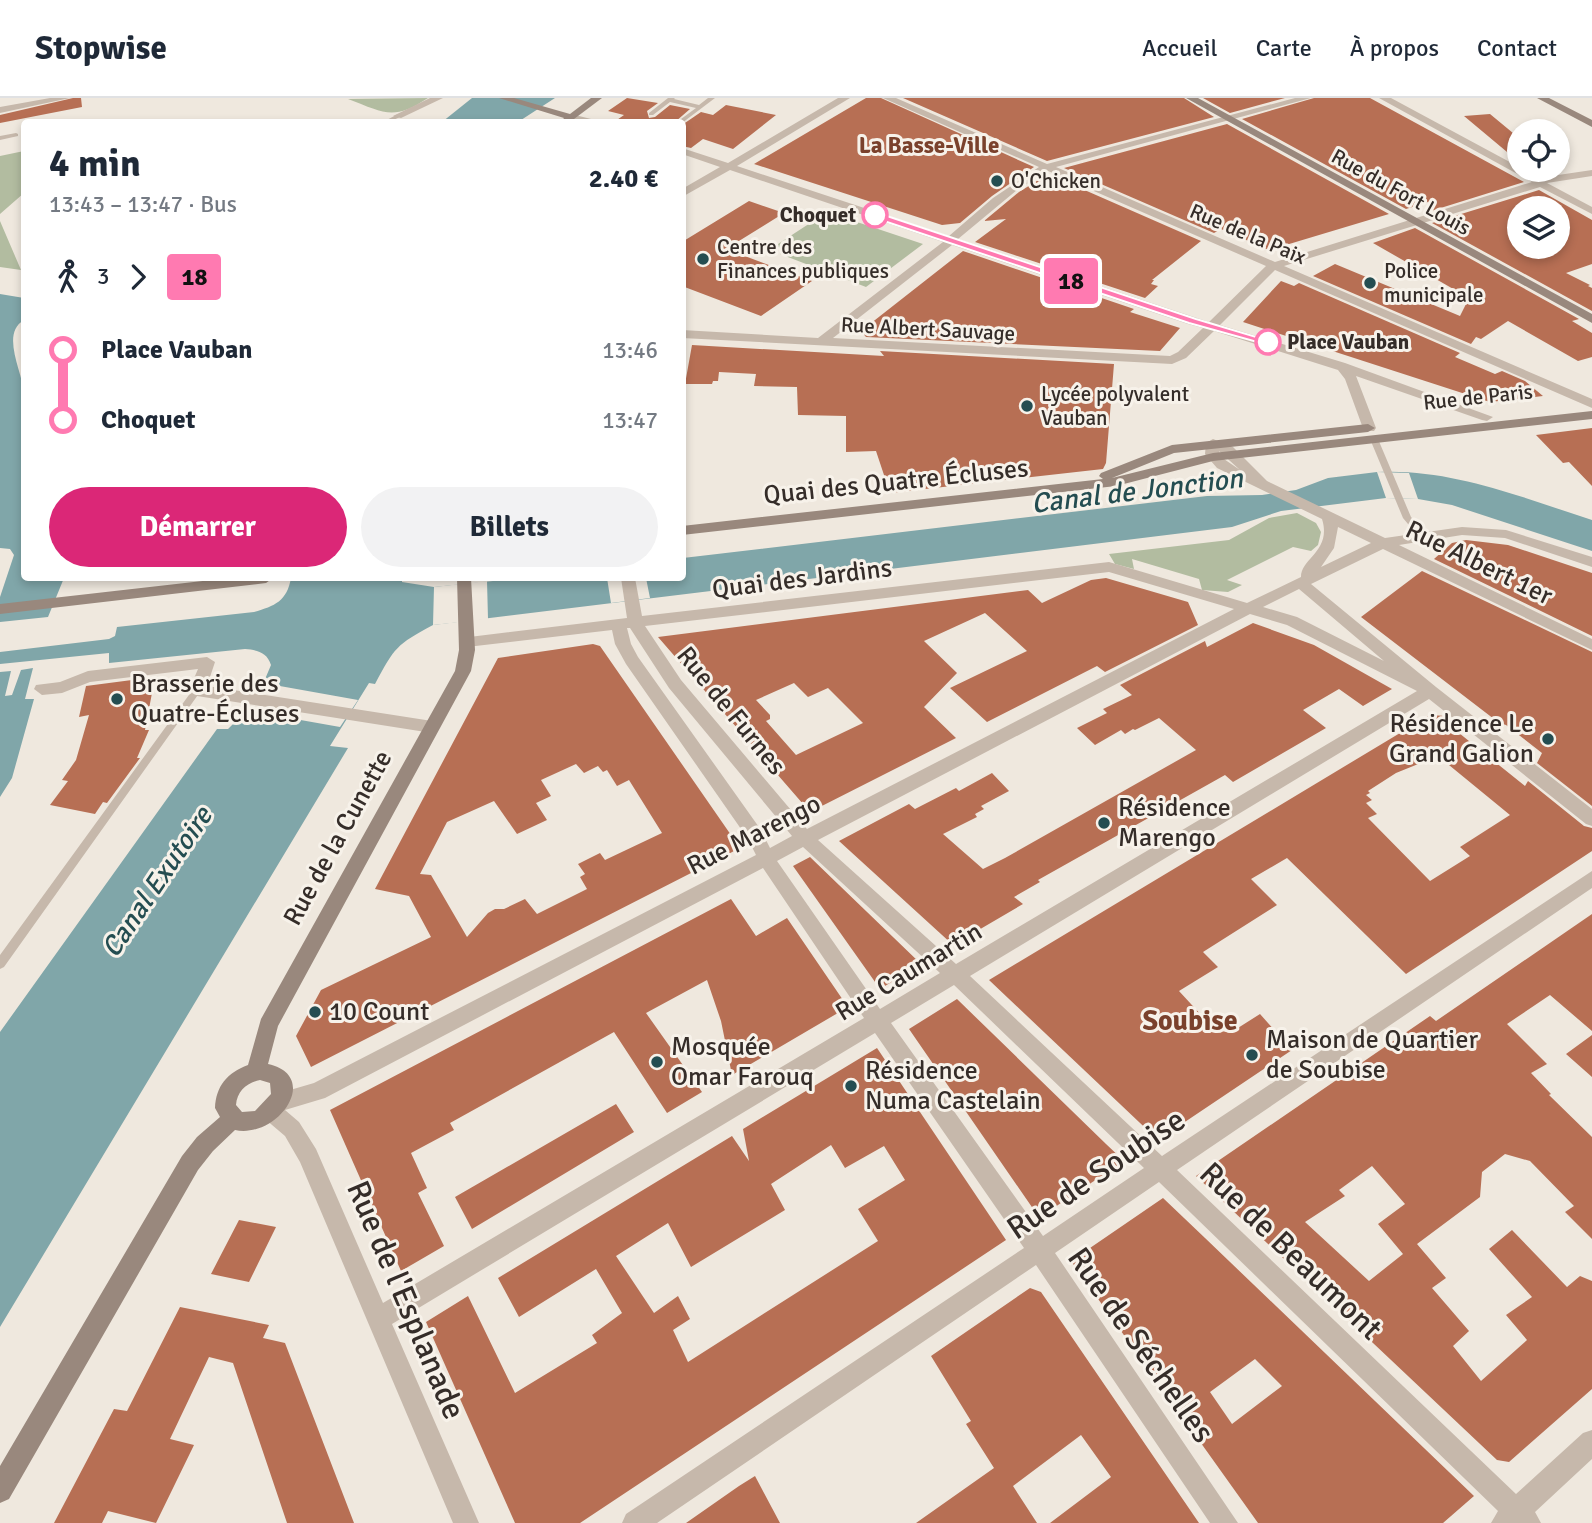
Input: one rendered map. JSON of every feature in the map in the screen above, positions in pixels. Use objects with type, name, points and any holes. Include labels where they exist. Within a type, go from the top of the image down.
[{"type":"main road","points":[[504,98],[551,110]]},
{"type":"main road","points":[[522,98],[566,119]]},
{"type":"main road","points":[[569,119],[597,98]]},
{"type":"main road","name":"Rue du Fort Louis","points":[[1191,98],[1592,318]]},
{"type":"main road","points":[[1542,98],[1592,124]]},
{"type":"main road","name":"Rue de Paris","points":[[1371,433],[1592,405]]},
{"type":"main road","name":"Rue de Paris","points":[[1371,433],[1592,415]]},
{"type":"main road","points":[[1069,486],[1116,473],[1164,451],[1213,450],[1371,433]]},
{"type":"main road","points":[[1233,454],[1371,433]]},
{"type":"main road","name":"Quai des Quatre Écluses","points":[[686,531],[1116,482],[1213,450]]},
{"type":"main road","points":[[0,609],[210,581]]},
{"type":"main road","name":"Rue de la Cunette","points":[[256,1072],[258,1055],[268,1025],[463,671],[467,637],[464,581]]},
{"type":"main road","points":[[256,1072],[267,1072],[279,1079],[283,1088],[276,1107],[250,1122],[233,1119],[225,1108],[227,1093],[237,1081],[256,1072]]},
{"type":"main road","points":[[0,1490],[190,1163],[205,1144],[233,1119]]},
{"type":"street","points":[[0,110],[65,98]]},
{"type":"street","points":[[398,116],[438,98]]},
{"type":"street","points":[[686,192],[845,98]]},
{"type":"street","name":"Rue de la Paix","points":[[888,98],[1592,405]]},
{"type":"street","points":[[820,342],[1047,167],[1306,98]]},
{"type":"street","points":[[1384,98],[1507,165]]},
{"type":"street","points":[[686,152],[1342,366],[1487,417]]},
{"type":"street","points":[[1570,177],[1592,173]]},
{"type":"street","points":[[1212,325],[1273,266],[1539,182],[1592,211]]},
{"type":"street","name":"Rue Albert Sauvage","points":[[686,334],[1171,360],[1182,355],[1212,325]]},
{"type":"street","points":[[1342,366],[1351,378],[1371,433]]},
{"type":"street","points":[[1213,450],[1233,454],[1248,473],[1262,484]]},
{"type":"street","name":"Rue Albert 1er","points":[[1213,450],[1228,470],[1262,484],[1592,645]]},
{"type":"street","points":[[1328,516],[1333,530],[1327,550],[1300,582],[1430,691],[1592,818]]},
{"type":"street","name":"Rue Marengo","points":[[276,1107],[318,1091],[1249,607],[1383,543],[1469,530],[1496,532],[1592,562]]},
{"type":"street","name":"Quai des Jardins","points":[[467,637],[1102,568],[1122,569],[1249,607],[1314,631],[1430,691]]},
{"type":"street","points":[[628,581],[629,619]]},
{"type":"street","name":"Rue de Furnes","points":[[629,619],[669,677],[804,838]]},
{"type":"street","name":"Rue de Furnes","points":[[629,619],[623,644],[632,660],[755,835],[766,858]]},
{"type":"street","points":[[42,689],[62,687],[88,677],[206,662],[203,680],[197,690],[432,727]]},
{"type":"street","name":"Rue Caumartin","points":[[378,1319],[1430,691]]},
{"type":"street","name":"Rue de Beaumont","points":[[804,838],[955,975],[1161,1169],[1516,1519]]},
{"type":"street","name":"Rue de Séchelles","points":[[766,858],[776,877],[1026,1229],[1038,1251],[1225,1523]]},
{"type":"street","name":"Rue de Soubise","points":[[635,1523],[1592,878]]},
{"type":"street","name":"Rue de l'Esplanade","points":[[276,1107],[301,1143],[466,1523]]},
{"type":"street","points":[[1516,1519],[1592,1442]]},
{"type":"lane","points":[[684,119],[712,98]]},
{"type":"lane","points":[[651,114],[671,99],[701,107]]},
{"type":"lane","points":[[392,119],[398,116]]},
{"type":"lane","points":[[0,138],[16,135]]},
{"type":"lane","points":[[1371,433],[1386,463],[1403,509],[1413,526],[1429,536]]},
{"type":"lane","points":[[0,964],[197,690]]},
{"type":"green space","points":[[428,98],[397,112],[380,111],[348,99]]},
{"type":"green space","points":[[21,152],[21,196],[0,214],[0,156]]},
{"type":"green space","points":[[827,212],[923,244],[866,287],[780,254],[784,249],[775,246]]},
{"type":"green space","points":[[0,221],[21,270],[0,267]]},
{"type":"green space","points":[[1297,513],[1316,523],[1321,532],[1318,545],[1311,551],[1293,547],[1227,580],[1242,585],[1228,592],[1202,590],[1199,579],[1132,559],[1134,569],[1115,564],[1109,554],[1229,540],[1269,518]]},
{"type":"water","points":[[472,98],[555,98],[523,119],[446,119]]},
{"type":"water","points":[[0,294],[21,298],[21,323],[14,334],[13,344],[21,377],[21,581],[63,581],[48,617],[0,622],[0,597],[14,555],[10,549],[0,548]]},
{"type":"water","name":"Canal Exutoire","points":[[1377,472],[1405,472],[1487,486],[1592,520],[1592,551],[1452,505],[1418,499],[1386,498],[1281,511],[1232,527],[433,625],[411,637],[392,654],[375,684],[369,683],[330,746],[348,748],[0,1327],[0,1032],[217,729],[228,729],[233,724],[263,684],[271,665],[261,652],[245,649],[109,663],[109,653],[0,664],[0,652],[109,639],[115,636],[117,627],[254,612],[279,601],[290,581],[402,581],[434,587],[492,581],[686,581],[686,558],[1207,496],[1262,495],[1296,490],[1328,478]]},
{"type":"water","points":[[33,668],[25,699],[34,699],[12,778],[0,797],[0,672],[11,671],[5,696],[12,695],[21,670]]},
{"type":"pier","points":[[1377,472],[1409,473],[1418,499],[1386,498]]},
{"type":"pier","points":[[487,581],[488,619],[433,625],[434,587]]},
{"type":"pier","points":[[607,581],[647,581],[650,598],[611,603]]},
{"type":"pier","points":[[263,683],[358,700],[340,727],[244,710]]},
{"type":"building","points":[[81,98],[82,107],[0,123],[0,115]]},
{"type":"building","points":[[627,98],[658,103],[647,111],[649,118],[655,117],[670,105],[690,109],[678,119],[618,119],[624,115],[608,111]]},
{"type":"building","points":[[866,98],[881,98],[1034,167],[992,196],[960,223],[942,225],[754,164]]},
{"type":"building","points":[[903,98],[1184,98],[1214,117],[1047,161]]},
{"type":"building","points":[[1203,98],[1285,98],[1230,113]]},
{"type":"building","points":[[1314,98],[1370,98],[1507,173],[1507,182],[1524,182],[1431,211],[1428,202],[1406,209],[1242,119]]},
{"type":"building","points":[[726,105],[776,115],[733,149],[703,139],[691,148],[686,147],[686,122],[701,112],[713,115]]},
{"type":"building","points":[[1490,114],[1507,128],[1507,152],[1464,116]]},
{"type":"building","points":[[1227,124],[1389,214],[1269,250],[1221,229],[1214,233],[1064,168]]},
{"type":"building","points":[[1048,174],[1201,241],[1152,280],[1151,284],[1158,286],[1145,298],[975,242],[1006,219],[984,221],[1019,192]]},
{"type":"building","points":[[1539,190],[1550,196],[1520,196]]},
{"type":"building","points":[[1507,200],[1507,259],[1570,259],[1570,208],[1592,220],[1592,264],[1566,273],[1590,285],[1592,311],[1432,223]]},
{"type":"building","name":"Centre des Finances publiques","points":[[749,201],[784,213],[726,249],[812,281],[761,316],[686,288],[686,240]]},
{"type":"building","points":[[1415,228],[1579,319],[1572,321],[1592,333],[1592,357],[1578,361],[1508,321],[1481,339],[1476,337],[1471,344],[1313,276],[1335,264],[1460,316],[1469,298],[1373,243]]},
{"type":"building","points":[[963,251],[1134,309],[1130,312],[1180,328],[1160,351],[866,337],[861,331]]},
{"type":"building","points":[[1281,281],[1294,286],[1299,283],[1460,353],[1455,357],[1495,374],[1502,371],[1525,381],[1543,396],[1490,402],[1243,322]]},
{"type":"building","points":[[692,345],[884,356],[880,351],[1114,364],[1106,463],[1103,469],[890,493],[876,451],[846,452],[846,416],[798,415],[797,387],[754,386],[756,374],[719,372],[718,381],[713,381],[712,384],[686,384]]},
{"type":"building","points":[[1592,428],[1592,486],[1569,462],[1563,463],[1536,435]]},
{"type":"building","points":[[1466,540],[1508,545],[1592,573],[1592,636],[1434,559],[1452,543]]},
{"type":"building","points":[[1422,571],[1592,652],[1592,806],[1537,763],[1542,753],[1506,725],[1497,722],[1497,726],[1492,727],[1480,718],[1494,719],[1361,617]]},
{"type":"building","points":[[1106,578],[1188,602],[1198,625],[1105,672],[1097,666],[987,722],[950,688],[1027,651],[985,613],[924,641],[957,673],[924,707],[956,738],[810,812],[658,637],[1028,590],[1042,603],[1091,580]],"holes":[[[794,683],[808,697],[828,688],[863,723],[796,755],[766,721],[770,719],[770,715],[756,700]]]},
{"type":"building","points":[[1253,623],[1314,645],[1392,689],[1363,706],[1339,689],[1303,710],[1326,728],[1233,782],[1225,775],[1038,880],[1040,882],[1014,897],[1023,904],[953,945],[839,841],[909,804],[915,809],[956,788],[959,791],[992,773],[1009,791],[981,806],[984,809],[975,814],[977,817],[943,834],[983,869],[1005,858],[1196,750],[1159,718],[1125,734],[1121,730],[1095,745],[1077,728],[1107,713],[1103,709],[1132,695],[1120,685],[1205,641],[1207,647]]},
{"type":"building","points":[[593,644],[600,646],[740,848],[311,1067],[296,1036],[321,990],[431,937],[409,896],[375,889],[498,658]],"holes":[[[576,764],[584,773],[598,766],[603,772],[607,770],[617,786],[629,780],[662,833],[605,860],[600,853],[578,864],[585,874],[580,877],[587,889],[537,914],[525,899],[504,909],[495,909],[488,913],[467,937],[431,875],[420,874],[447,822],[494,801],[517,834],[547,820],[536,803],[551,796],[541,780]]]},
{"type":"building","points":[[155,677],[145,730],[149,730],[137,758],[140,758],[107,803],[103,802],[95,814],[50,805],[68,781],[62,780],[76,760],[89,715],[79,717],[86,686]]},
{"type":"building","points":[[1430,715],[1446,716],[1466,732],[1459,733],[1525,786],[1528,781],[1584,826],[1592,828],[1592,851],[1406,974],[1287,858],[1251,879],[1277,905],[1203,952],[1218,967],[1179,991],[1214,1029],[1230,1033],[1260,1014],[1292,1050],[1158,1140],[989,980]],"holes":[[[1438,756],[1510,815],[1460,847],[1470,856],[1430,881],[1368,818],[1377,814],[1366,803],[1372,800],[1366,795],[1396,773]]]},
{"type":"building","points":[[810,857],[921,964],[880,989],[793,866]]},
{"type":"building","points":[[731,899],[756,936],[787,918],[845,1003],[843,1010],[732,1075],[721,1021],[707,980],[646,1013],[702,1092],[667,1113],[614,1032],[450,1123],[454,1130],[411,1153],[427,1188],[418,1193],[444,1246],[401,1271],[330,1110]]},
{"type":"building","points":[[1592,914],[1592,1031],[1550,995],[1507,1024],[1547,1064],[1531,1073],[1551,1094],[1549,1095],[1592,1137],[1592,1239],[1565,1212],[1574,1206],[1530,1161],[1505,1154],[1482,1172],[1480,1197],[1417,1244],[1446,1278],[1432,1288],[1469,1331],[1453,1346],[1481,1381],[1527,1340],[1506,1315],[1532,1297],[1489,1249],[1512,1230],[1567,1287],[1580,1276],[1592,1281],[1592,1389],[1509,1462],[1497,1460],[1196,1176],[1430,1016],[1436,1021]],"holes":[[[1372,1166],[1405,1204],[1378,1224],[1403,1254],[1369,1281],[1305,1222],[1345,1196],[1339,1190]]]},
{"type":"building","points":[[957,999],[1124,1161],[1043,1215],[1036,1213],[909,1029]]},
{"type":"building","points":[[1592,1035],[1592,1077],[1566,1054]]},
{"type":"building","points":[[877,1048],[1006,1240],[580,1523],[515,1523],[426,1322],[468,1296],[515,1393],[597,1343],[592,1335],[622,1313],[596,1269],[519,1317],[498,1278],[732,1136],[749,1161],[743,1129]],"holes":[[[831,1145],[845,1168],[884,1146],[905,1180],[858,1209],[878,1241],[688,1362],[673,1330],[690,1319],[678,1296],[654,1313],[616,1256],[668,1223],[691,1267],[785,1210],[771,1184]]]},
{"type":"building","points":[[616,1104],[634,1132],[472,1229],[455,1197]]},
{"type":"building","points":[[1163,1198],[1474,1496],[1443,1523],[1258,1523],[1071,1261]],"holes":[[[1255,1359],[1282,1386],[1232,1424],[1210,1392]]]},
{"type":"building","points":[[239,1220],[276,1227],[249,1282],[211,1274]]},
{"type":"building","points":[[1030,1288],[1041,1292],[1199,1523],[1050,1523],[1111,1477],[1081,1435],[1013,1486],[1037,1523],[916,1523],[994,1468],[966,1424],[971,1421],[931,1356]]},
{"type":"building","points":[[180,1307],[269,1325],[263,1338],[285,1343],[354,1523],[287,1523],[233,1363],[209,1357],[170,1439],[194,1445],[156,1523],[108,1511],[102,1523],[54,1523],[114,1409],[127,1411]]},
{"type":"building","points":[[755,1476],[780,1523],[686,1523],[739,1486]]},
{"type":"bus line","name":"18","points":[[875,215],[1192,321],[1230,329],[1268,342]]},
{"type":"place","name":"O'Chicken","points":[[997,181]]},
{"type":"place","name":"Choquet","points":[[875,215]]},
{"type":"place","name":"Centre des Finances publiques","points":[[703,259]]},
{"type":"place","name":"Police municipale","points":[[1370,283]]},
{"type":"place","name":"Place Vauban","points":[[1268,342]]},
{"type":"place","name":"Lycée polyvalent Vauban","points":[[1027,406]]},
{"type":"place","name":"Brasserie des Quatre-Écluses","points":[[117,699]]},
{"type":"place","name":"Résidence Le Grand Galion","points":[[1548,739]]},
{"type":"place","name":"Résidence Marengo","points":[[1104,823]]},
{"type":"place","name":"10 Count","points":[[315,1012]]},
{"type":"place","name":"Maison de Quartier de Soubise","points":[[1252,1055]]},
{"type":"place","name":"Mosquée Omar Farouq","points":[[657,1062]]},
{"type":"place","name":"Résidence Numa Castelain","points":[[851,1086]]},
{"type":"district","name":"La Basse-Ville","points":[[929,145]]},
{"type":"district","name":"Soubise","points":[[1190,1021]]},
{"type":"water label","name":"Canal de Jonction","points":[[1137,491]]}]
